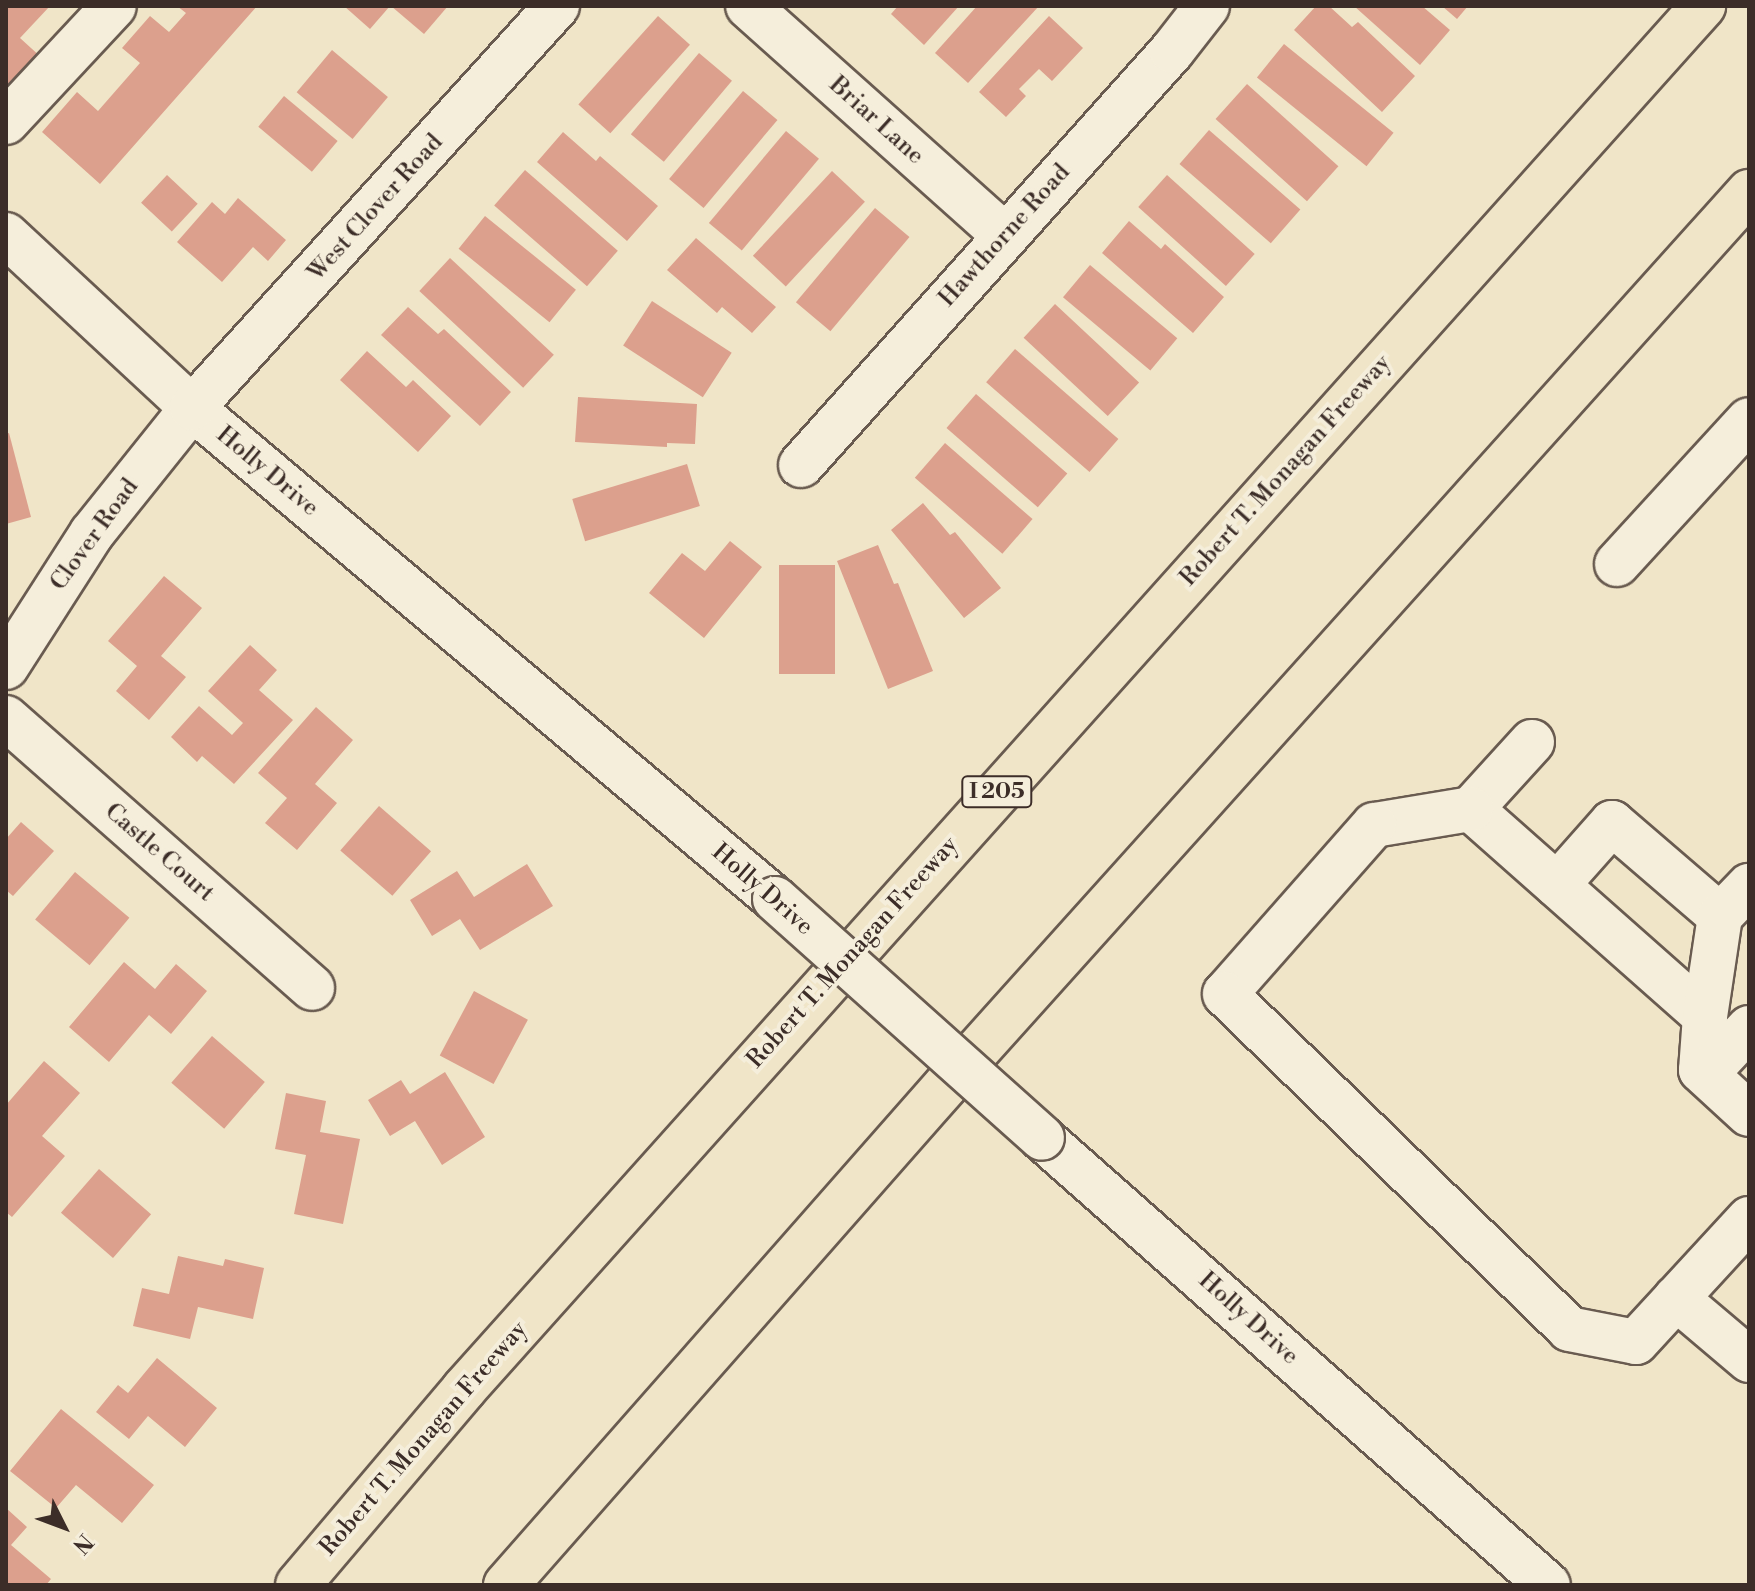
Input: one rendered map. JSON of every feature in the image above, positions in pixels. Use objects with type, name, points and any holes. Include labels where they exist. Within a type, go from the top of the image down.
[{"type":"highway","name":"Robert T. Monagan Freeway","points":[[298,1585],[516,1331],[1703,6]]},
{"type":"highway","points":[[506,1585],[936,1095],[1749,192]]},
{"type":"street","points":[[6,122],[114,6]]},
{"type":"street","name":"West Clover Road","points":[[192,408],[557,6]]},
{"type":"street","name":"Briar Lane","points":[[748,6],[1005,236]]},
{"type":"street","name":"Hawthorne Road","points":[[801,465],[1172,51],[1207,6]]},
{"type":"street","name":"Holly Drive","points":[[6,235],[192,408],[775,899],[1548,1585]]},
{"type":"street","name":"Clover Road","points":[[6,667],[92,533],[192,408]]},
{"type":"street","points":[[1617,564],[1749,420]]},
{"type":"street","name":"Castle Court","points":[[6,718],[312,988]]},
{"type":"street","points":[[1532,742],[1471,809],[1374,825],[1225,994],[1569,1329],[1636,1342],[1749,1219]]},
{"type":"street","points":[[1471,809],[1705,1016]]},
{"type":"street","points":[[1557,885],[1612,823],[1734,901],[1705,1016],[1701,1070],[1749,1114]]},
{"type":"street","points":[[1706,1074],[1749,1028]]},
{"type":"street","points":[[1676,1298],[1749,1360]]},
{"type":"building","points":[[6,6],[50,6],[20,38],[42,58],[6,97]]},
{"type":"building","points":[[177,6],[257,6],[100,184],[42,132],[77,92],[98,111],[140,63],[122,48],[150,16],[169,32],[186,13]]},
{"type":"building","points":[[344,6],[390,6],[370,29]]},
{"type":"building","points":[[391,6],[448,6],[424,34]]},
{"type":"building","points":[[898,6],[959,6],[924,45],[891,14]]},
{"type":"building","points":[[977,6],[1039,6],[968,83],[935,53]]},
{"type":"building","points":[[1316,6],[1329,6],[1352,27],[1358,22],[1415,76],[1382,112],[1294,30]]},
{"type":"building","points":[[1354,6],[1422,6],[1450,30],[1420,65]]},
{"type":"building","points":[[1442,6],[1468,6],[1457,19]]},
{"type":"building","points":[[658,16],[690,45],[610,133],[578,104]]},
{"type":"building","points":[[1049,16],[1083,48],[1052,81],[1039,69],[1019,89],[1026,96],[1006,117],[979,92]]},
{"type":"building","points":[[1284,44],[1394,133],[1367,166],[1257,77]]},
{"type":"building","points":[[332,50],[388,97],[353,139],[297,92]]},
{"type":"building","points":[[699,53],[732,81],[664,162],[631,134]]},
{"type":"building","points":[[1247,84],[1338,166],[1307,201],[1216,119]]},
{"type":"building","points":[[743,91],[777,120],[704,208],[669,179]]},
{"type":"building","points":[[284,96],[338,141],[312,172],[258,127]]},
{"type":"building","points":[[1209,130],[1300,209],[1271,243],[1179,164]]},
{"type":"building","points":[[786,131],[819,159],[742,251],[709,223]]},
{"type":"building","points":[[563,132],[596,161],[600,156],[658,206],[627,241],[537,162]]},
{"type":"building","points":[[525,170],[618,251],[587,286],[494,205]]},
{"type":"building","points":[[832,171],[865,202],[786,287],[753,256]]},
{"type":"building","points":[[167,175],[198,204],[172,231],[141,203]]},
{"type":"building","points":[[1167,175],[1255,254],[1226,286],[1138,207]]},
{"type":"building","points":[[238,198],[286,240],[268,261],[253,247],[222,282],[177,242],[212,202],[225,214]]},
{"type":"building","points":[[875,208],[909,237],[830,331],[796,302]]},
{"type":"building","points":[[485,216],[576,290],[549,322],[459,249]]},
{"type":"building","points":[[1129,221],[1161,249],[1165,244],[1224,297],[1193,333],[1102,253]]},
{"type":"building","points":[[696,238],[776,307],[752,333],[722,307],[717,313],[667,270]]},
{"type":"building","points":[[450,258],[554,355],[523,388],[419,291]]},
{"type":"building","points":[[1090,265],[1177,338],[1150,370],[1063,297]]},
{"type":"building","points":[[652,301],[732,353],[703,397],[623,345]]},
{"type":"building","points":[[1055,304],[1139,382],[1108,416],[1024,338]]},
{"type":"building","points":[[408,307],[438,334],[444,329],[511,392],[480,426],[381,335]]},
{"type":"building","points":[[1015,349],[1118,439],[1090,472],[986,382]]},
{"type":"building","points":[[367,351],[406,387],[413,380],[451,416],[418,452],[340,380]]},
{"type":"building","points":[[976,394],[1067,473],[1038,507],[946,428]]},
{"type":"building","points":[[578,397],[697,404],[695,444],[667,443],[667,447],[575,442]]},
{"type":"building","points":[[9,433],[31,517],[6,524],[6,434]]},
{"type":"building","points":[[945,443],[1033,519],[1002,554],[915,478]]},
{"type":"building","points":[[687,464],[700,506],[585,541],[572,499]]},
{"type":"building","points":[[923,503],[950,535],[955,532],[1001,588],[964,618],[891,530]]},
{"type":"building","points":[[730,541],[762,567],[704,638],[649,593],[682,553],[705,571]]},
{"type":"building","points":[[878,545],[894,584],[898,583],[933,671],[888,689],[837,561]]},
{"type":"building","points":[[779,565],[835,565],[835,674],[779,674]]},
{"type":"building","points":[[164,576],[202,608],[161,656],[186,677],[149,720],[116,691],[137,666],[108,641]]},
{"type":"building","points":[[250,645],[277,670],[259,690],[293,720],[234,784],[202,756],[197,762],[171,737],[199,706],[232,735],[243,723],[208,691]]},
{"type":"building","points":[[316,707],[353,740],[315,784],[337,803],[297,850],[265,823],[287,798],[258,773]]},
{"type":"building","points":[[379,806],[431,851],[392,896],[340,851]]},
{"type":"building","points":[[21,822],[54,851],[13,896],[6,890],[6,839]]},
{"type":"building","points":[[527,864],[553,906],[480,950],[460,919],[432,936],[410,900],[457,871],[474,897]]},
{"type":"building","points":[[75,872],[129,918],[90,965],[35,919]]},
{"type":"building","points":[[124,962],[155,989],[176,964],[207,991],[171,1034],[149,1015],[109,1062],[69,1027]]},
{"type":"building","points":[[474,991],[528,1020],[494,1084],[440,1055]]},
{"type":"building","points":[[212,1036],[265,1082],[224,1129],[171,1083]]},
{"type":"building","points":[[44,1061],[80,1093],[42,1136],[65,1156],[12,1217],[6,1212],[6,1105]]},
{"type":"building","points":[[445,1072],[485,1137],[442,1165],[415,1121],[390,1136],[368,1100],[401,1080],[410,1094]]},
{"type":"building","points":[[286,1093],[326,1101],[320,1132],[360,1139],[343,1224],[294,1214],[306,1155],[275,1149]]},
{"type":"building","points":[[99,1169],[151,1214],[113,1258],[61,1213]]},
{"type":"building","points":[[178,1256],[223,1266],[225,1259],[264,1268],[253,1319],[198,1307],[190,1339],[133,1326],[142,1288],[169,1294]]},
{"type":"building","points":[[157,1358],[217,1408],[185,1447],[148,1416],[129,1439],[96,1412],[118,1385],[128,1393]]},
{"type":"building","points":[[61,1409],[154,1485],[122,1523],[76,1485],[56,1508],[10,1471]]},
{"type":"building","points":[[6,1508],[27,1527],[11,1545],[51,1579],[46,1585],[6,1585]]}]
